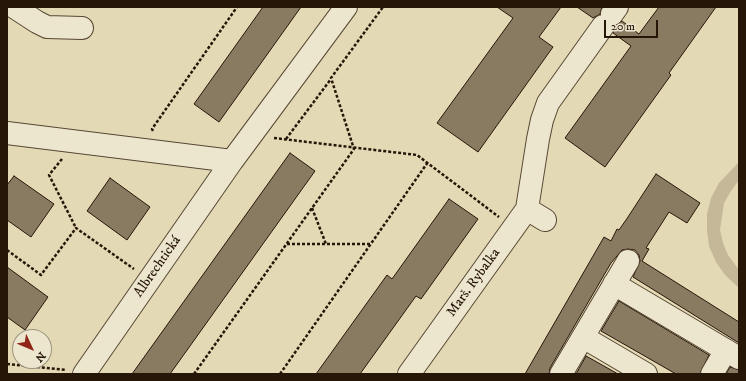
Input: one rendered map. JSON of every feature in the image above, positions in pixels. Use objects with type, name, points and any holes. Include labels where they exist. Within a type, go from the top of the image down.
[{"type":"street","points":[[14,7],[47,26],[82,28]]},
{"type":"street","name":"Albrechtická","points":[[77,372],[346,7]]},
{"type":"street","points":[[545,220],[527,209],[542,120],[548,103],[611,16]]},
{"type":"street","points":[[7,133],[232,161]]},
{"type":"street","name":"Marš. Rybalka","points":[[410,374],[527,209]]},
{"type":"street","points":[[561,374],[628,260]]},
{"type":"street","points":[[614,284],[732,354],[712,374]]},
{"type":"street","points":[[583,337],[646,374]]},
{"type":"path","points":[[156,136],[152,129],[237,7]]},
{"type":"path","points":[[286,139],[383,7]]},
{"type":"path","points":[[331,78],[354,149]]},
{"type":"path","points":[[270,138],[354,149],[417,155],[514,228]]},
{"type":"path","points":[[194,374],[354,149]]},
{"type":"path","points":[[63,157],[49,176],[76,228],[134,269]]},
{"type":"path","points":[[280,374],[428,162]]},
{"type":"path","points":[[312,208],[326,244]]},
{"type":"path","points":[[7,250],[41,274],[76,228]]},
{"type":"path","points":[[286,244],[371,244]]},
{"type":"path","points":[[7,364],[77,372]]},
{"type":"shaded area","points":[[739,162],[739,180],[724,203],[720,230],[728,255],[739,270],[739,288],[725,275],[716,262],[709,246],[707,214],[711,198],[719,183]]},
{"type":"building","points":[[263,7],[301,7],[219,122],[194,104]]},
{"type":"building","points":[[497,7],[561,7],[539,37],[553,47],[478,152],[437,123],[513,18]]},
{"type":"building","points":[[577,7],[602,7],[600,14],[593,18]]},
{"type":"building","points":[[659,7],[716,7],[669,73],[671,75],[605,167],[565,138],[631,46],[613,33],[615,26],[622,21],[639,34]]},
{"type":"building","points":[[290,153],[315,171],[170,374],[132,374]]},
{"type":"building","points":[[656,174],[700,203],[687,223],[669,212],[646,248],[649,249],[642,261],[739,322],[739,343],[633,277],[640,261],[639,255],[635,250],[628,249],[622,250],[611,263],[550,368],[549,374],[525,374],[604,237],[611,241],[617,229],[619,230]]},
{"type":"building","points":[[14,176],[54,204],[31,237],[7,220],[7,185]]},
{"type":"building","points":[[110,178],[150,207],[127,240],[87,211]]},
{"type":"building","points":[[449,199],[478,219],[421,299],[416,296],[360,374],[316,374],[387,275],[392,279]]},
{"type":"building","points":[[7,267],[48,297],[26,329],[7,317]]},
{"type":"building","points":[[619,301],[709,355],[700,374],[676,374],[601,331]]},
{"type":"building","points":[[586,356],[595,361],[618,374],[576,374]]},
{"type":"building","points":[[730,367],[739,370],[739,374],[726,374]]}]
